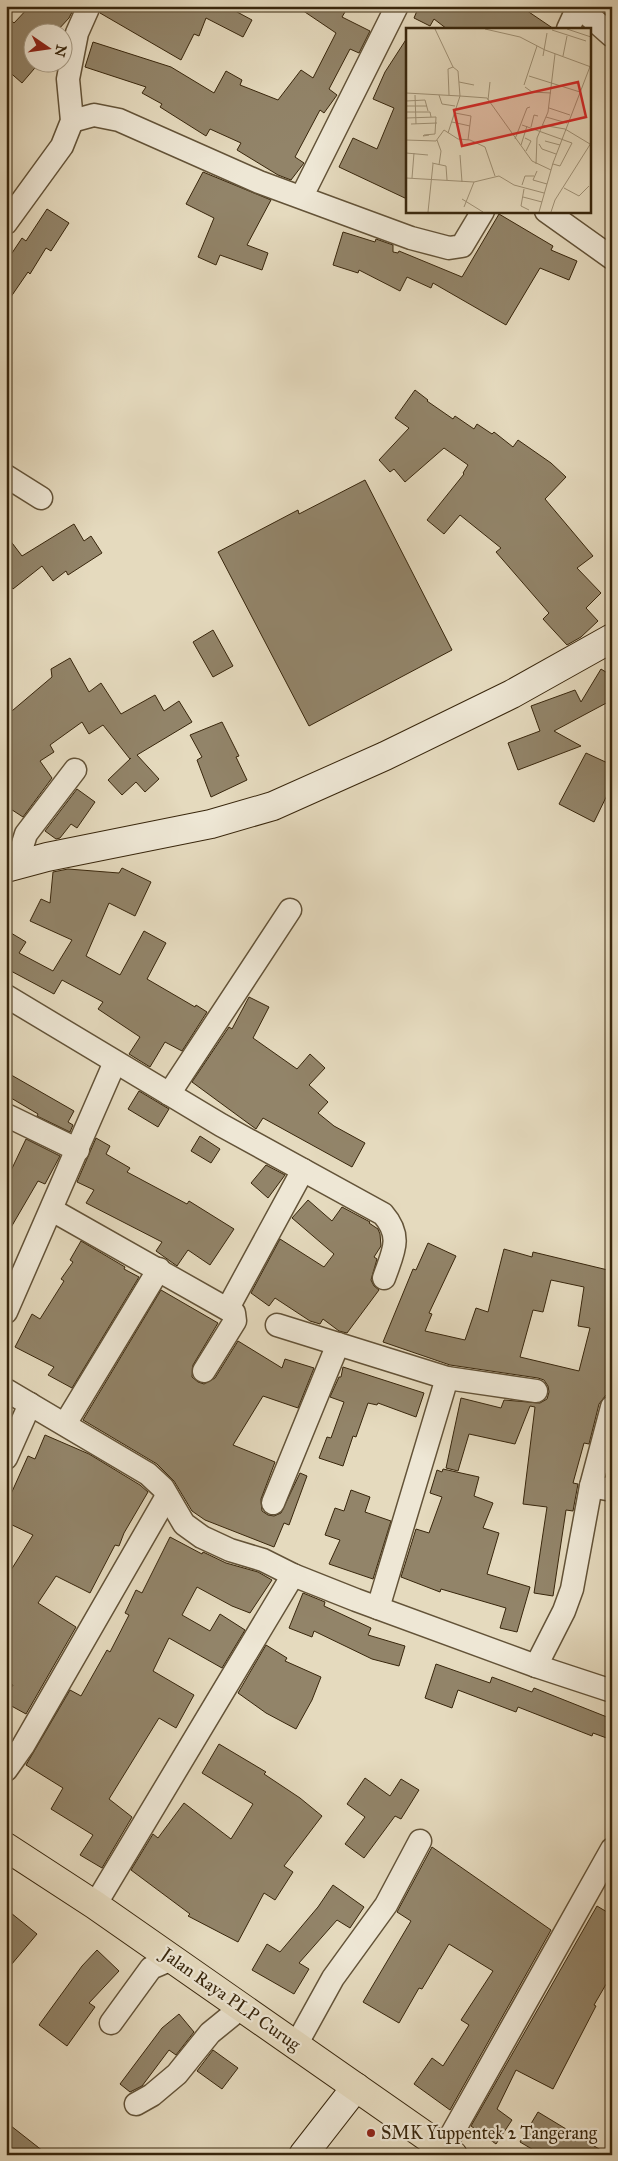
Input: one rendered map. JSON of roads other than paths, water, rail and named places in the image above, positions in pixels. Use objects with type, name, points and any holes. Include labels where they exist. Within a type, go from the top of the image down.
[{"type":"main road","name":"Jalan Raya PLP Curug","points":[[6,1847],[95,1905],[449,2152]]},
{"type":"street","points":[[6,223],[62,146],[72,122],[68,79],[77,33],[89,6]]},
{"type":"street","points":[[302,196],[397,6]]},
{"type":"street","points":[[568,28],[578,6],[612,36]]},
{"type":"street","points":[[72,122],[94,115],[119,120],[251,178],[411,238],[448,248],[462,246],[483,212]]},
{"type":"street","points":[[547,212],[612,258]]},
{"type":"street","points":[[6,476],[41,498]]},
{"type":"street","points":[[11,867],[47,857],[212,824],[273,806],[385,756],[512,694],[612,638]]},
{"type":"street","points":[[11,867],[26,834],[75,770]]},
{"type":"street","points":[[169,1094],[290,910]]},
{"type":"street","points":[[6,996],[221,1125],[383,1214],[392,1225],[396,1236],[394,1250],[384,1278]]},
{"type":"street","points":[[6,1312],[115,1062]]},
{"type":"street","points":[[6,1115],[78,1150]]},
{"type":"street","points":[[228,1308],[304,1170]]},
{"type":"street","points":[[52,1210],[234,1313],[235,1321],[204,1371]]},
{"type":"street","points":[[65,1424],[159,1269]]},
{"type":"street","points":[[277,1325],[447,1378],[536,1391]]},
{"type":"street","points":[[274,1503],[338,1344]]},
{"type":"street","points":[[378,1608],[447,1378]]},
{"type":"street","points":[[6,1390],[148,1474],[163,1488],[184,1524],[202,1537],[230,1550],[263,1560],[293,1575],[378,1608],[536,1666],[612,1691]]},
{"type":"street","points":[[6,1458],[30,1404]]},
{"type":"street","points":[[536,1666],[564,1611],[572,1589],[601,1488],[612,1407]]},
{"type":"street","points":[[6,1770],[23,1746],[167,1496]]},
{"type":"street","points":[[95,1905],[293,1575]]},
{"type":"street","points":[[296,2045],[334,1978],[386,1905],[420,1841]]},
{"type":"street","points":[[449,2152],[612,1849]]},
{"type":"street","points":[[111,2022],[151,1968],[172,1959]]},
{"type":"street","points":[[136,2104],[152,2095],[177,2074],[210,2033],[242,2007]]},
{"type":"street","points":[[303,2155],[356,2087]]},
{"type":"place","name":"SMK Yuppentek 2 Tangerang","points":[[371,2133]]}]
